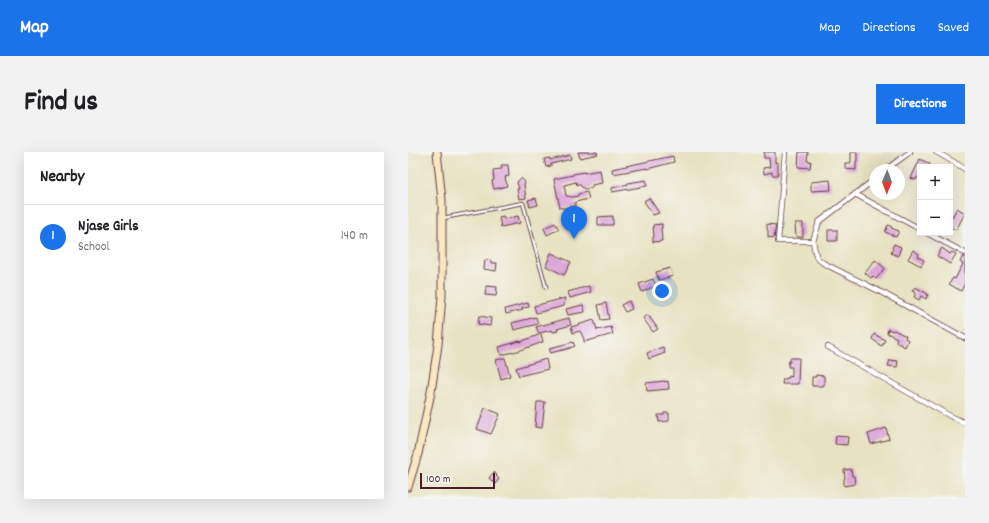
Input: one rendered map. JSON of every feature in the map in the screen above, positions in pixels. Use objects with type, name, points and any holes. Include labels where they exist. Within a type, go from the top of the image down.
[{"type":"main road","points":[[408,487],[418,454],[431,392],[438,345],[442,296],[443,219],[437,152]]},
{"type":"street","points":[[785,152],[778,241],[813,241]]},
{"type":"street","points":[[893,164],[910,152]]},
{"type":"street","points":[[936,152],[965,169]]},
{"type":"street","points":[[869,184],[819,222],[813,241],[817,258],[965,338]]},
{"type":"street","points":[[855,194],[917,227]]},
{"type":"street","points":[[932,236],[965,253]]},
{"type":"street","points":[[828,347],[920,400],[965,423]]},
{"type":"lane","points":[[443,219],[523,203],[546,287]]},
{"type":"building","points":[[578,152],[597,152],[598,154],[580,158]]},
{"type":"building","points":[[764,152],[775,152],[775,163],[778,162],[778,175],[772,175],[772,172],[764,174],[763,168],[770,167],[769,158],[764,158]]},
{"type":"building","points":[[799,152],[808,152],[807,161],[811,161],[810,168],[798,167]]},
{"type":"building","points":[[851,152],[857,152],[856,170],[845,169],[845,163],[851,163]]},
{"type":"building","points":[[570,155],[571,159],[551,164],[551,166],[546,167],[544,159],[550,158],[550,160]]},
{"type":"building","points":[[673,156],[674,162],[647,169],[613,174],[612,169]]},
{"type":"building","points":[[920,159],[930,164],[918,164]]},
{"type":"building","points":[[501,165],[508,165],[509,176],[505,177],[507,186],[494,189],[492,181],[494,180],[493,170],[502,169]]},
{"type":"building","points":[[917,165],[916,180],[911,178]]},
{"type":"building","points":[[600,170],[602,183],[592,185],[592,188],[584,189],[579,184],[577,185],[576,182],[564,185],[566,196],[573,197],[587,192],[589,199],[575,202],[575,207],[560,208],[554,179],[573,174]]},
{"type":"building","points":[[521,178],[525,182],[526,198],[519,199],[517,182]]},
{"type":"building","points":[[646,180],[647,186],[612,192],[612,188],[628,183]]},
{"type":"building","points":[[830,180],[831,190],[811,191],[811,182]]},
{"type":"building","points":[[536,198],[538,205],[530,207],[528,200]]},
{"type":"building","points":[[649,198],[659,213],[653,215],[644,201]]},
{"type":"building","points":[[957,208],[965,213],[956,230],[953,228],[953,215]]},
{"type":"building","points":[[503,216],[504,219],[518,216],[520,223],[501,227],[499,217]]},
{"type":"building","points":[[613,216],[613,225],[598,225],[598,217]]},
{"type":"building","points":[[555,223],[559,229],[547,235],[544,228]]},
{"type":"building","points":[[795,223],[803,223],[803,237],[796,237]]},
{"type":"building","points":[[662,224],[662,241],[653,242],[653,225]]},
{"type":"building","points":[[767,224],[776,225],[774,238],[768,237]]},
{"type":"building","points":[[888,225],[899,231],[896,237],[885,232]]},
{"type":"building","points":[[828,230],[837,230],[837,241],[828,241]]},
{"type":"building","points":[[894,244],[901,247],[898,256],[891,253]]},
{"type":"building","points":[[942,248],[950,254],[952,252],[956,254],[950,264],[937,256]]},
{"type":"building","points":[[913,250],[919,254],[918,257],[924,260],[921,266],[908,259]]},
{"type":"building","points":[[551,253],[571,262],[564,275],[546,266]]},
{"type":"building","points":[[963,256],[965,257],[965,283],[961,291],[949,284],[953,278],[955,279],[963,264],[960,262]]},
{"type":"building","points":[[485,260],[491,261],[491,263],[497,263],[496,271],[484,269]]},
{"type":"building","points":[[875,260],[885,268],[876,279],[873,276],[871,278],[865,273]]},
{"type":"building","points":[[670,268],[673,276],[659,280],[656,272]]},
{"type":"building","points":[[653,279],[656,286],[642,292],[639,284]]},
{"type":"building","points":[[486,286],[497,287],[496,296],[485,295]]},
{"type":"building","points":[[589,286],[591,292],[570,298],[568,292]]},
{"type":"building","points":[[915,287],[928,294],[926,299],[921,296],[919,300],[914,297],[916,293],[912,291]]},
{"type":"building","points":[[565,298],[564,306],[536,313],[534,306]]},
{"type":"building","points":[[629,301],[632,309],[625,312],[621,305]]},
{"type":"building","points":[[528,303],[529,307],[522,308],[523,310],[506,314],[505,309]]},
{"type":"building","points":[[606,303],[609,319],[601,320],[598,305]]},
{"type":"building","points":[[583,305],[585,312],[568,315],[566,309]]},
{"type":"building","points":[[648,315],[658,329],[653,332],[643,318]]},
{"type":"building","points":[[479,316],[491,318],[490,326],[478,324]]},
{"type":"building","points":[[536,317],[538,324],[514,330],[512,323]]},
{"type":"building","points":[[569,318],[571,325],[557,329],[558,331],[553,332],[552,330],[539,333],[536,327]]},
{"type":"building","points":[[594,320],[597,330],[611,327],[613,334],[584,342],[580,331],[573,333],[571,327]]},
{"type":"building","points":[[888,329],[894,330],[906,336],[905,338],[908,340],[905,347],[896,342],[897,338],[887,333]]},
{"type":"building","points":[[541,334],[543,342],[501,355],[499,347],[520,342]]},
{"type":"building","points":[[874,334],[885,340],[882,346],[872,339]]},
{"type":"building","points":[[573,342],[575,346],[550,353],[550,348]]},
{"type":"building","points":[[663,347],[665,353],[649,359],[647,353]]},
{"type":"building","points":[[505,358],[510,376],[501,379],[496,360]]},
{"type":"building","points":[[790,358],[799,358],[798,384],[782,384],[783,379],[789,378],[789,376],[792,377],[792,367],[788,367]]},
{"type":"building","points":[[546,359],[548,369],[519,376],[516,368]]},
{"type":"building","points":[[890,360],[898,361],[897,367],[888,366]]},
{"type":"building","points":[[816,375],[824,376],[823,386],[812,386],[812,377],[816,377]]},
{"type":"building","points":[[668,381],[669,389],[647,391],[646,383]]},
{"type":"building","points":[[537,402],[545,402],[542,428],[535,427]]},
{"type":"building","points":[[485,408],[500,414],[491,434],[477,429]]},
{"type":"building","points":[[664,413],[669,413],[669,421],[659,422],[658,415],[664,415]]},
{"type":"building","points":[[886,428],[889,439],[871,444],[868,434]]},
{"type":"building","points":[[836,436],[848,437],[847,445],[835,444]]},
{"type":"building","points":[[851,469],[855,484],[844,486],[844,470]]},
{"type":"building","points":[[494,472],[499,479],[495,484],[489,478]]},
{"type":"place","name":"Njase Girls","points":[[574,239]]}]
